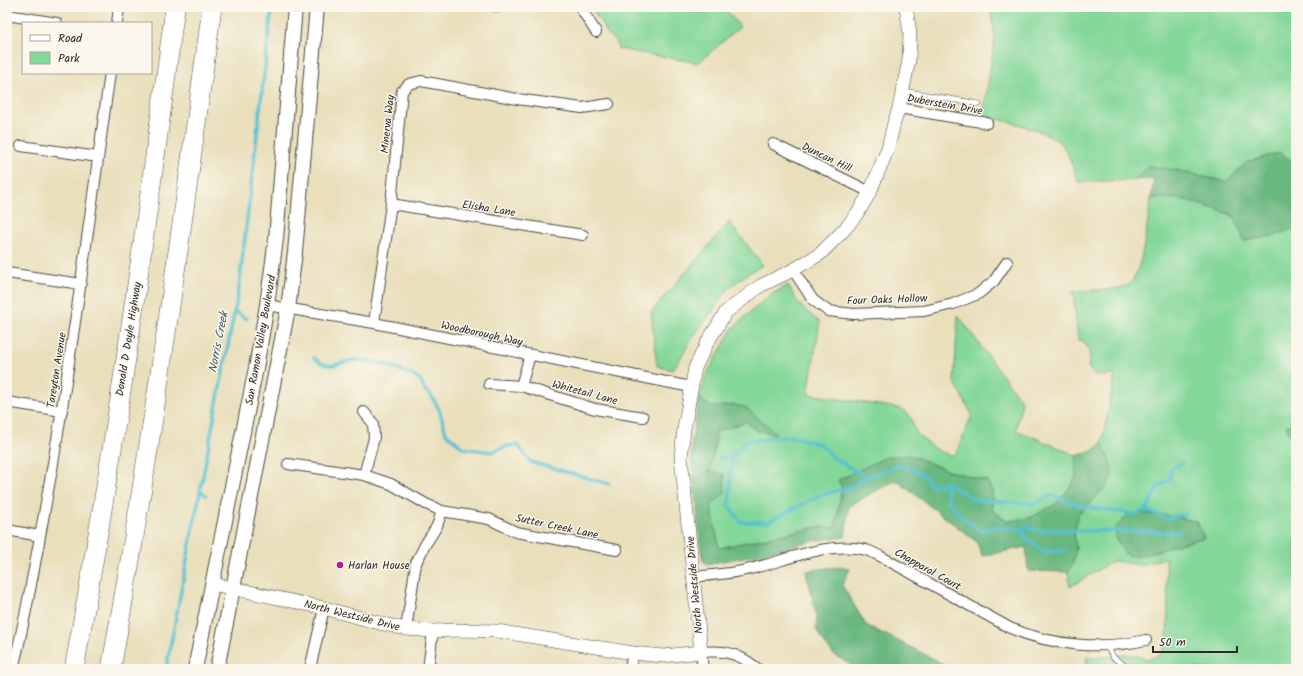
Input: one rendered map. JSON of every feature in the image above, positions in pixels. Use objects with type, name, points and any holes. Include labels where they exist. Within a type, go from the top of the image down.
[{"type":"highway","name":"Donald D Doyle Highway","points":[[74,669],[116,423],[152,184],[175,7]]},
{"type":"highway","points":[[110,669],[133,545],[168,324],[212,7]]},
{"type":"main road","name":"San Ramon Valley Boulevard","points":[[195,669],[256,368],[267,305],[276,239],[295,7]]},
{"type":"main road","name":"San Ramon Valley Boulevard","points":[[217,669],[288,309],[295,252],[317,7]]},
{"type":"street","points":[[117,22],[119,7]]},
{"type":"street","points":[[580,7],[596,32]]},
{"type":"street","name":"North Westside Drive","points":[[213,584],[324,608],[406,629],[433,631],[496,631],[633,653],[663,656],[701,652],[692,577],[689,524],[681,456],[684,429],[695,368],[707,343],[726,312],[760,286],[793,270],[820,254],[845,229],[859,211],[870,192],[888,148],[899,108],[909,60],[910,46],[909,21],[906,7]]},
{"type":"street","points":[[7,15],[51,22]]},
{"type":"street","name":"Tareyton Avenue","points":[[11,665],[28,605],[62,411],[110,74]]},
{"type":"street","name":"Minerva Way","points":[[374,323],[391,204],[402,91],[409,84],[421,81],[517,99],[582,108],[609,104]]},
{"type":"street","name":"Duberstein Drive","points":[[899,108],[987,124]]},
{"type":"street","name":"Duncan Hill","points":[[773,144],[870,192]]},
{"type":"street","points":[[21,146],[98,157]]},
{"type":"street","name":"Elisha Lane","points":[[391,204],[583,235]]},
{"type":"street","name":"Four Oaks Hollow","points":[[793,270],[813,300],[828,311],[854,314],[909,312],[924,311],[953,304],[978,294],[994,281],[1007,262]]},
{"type":"street","points":[[7,273],[81,284]]},
{"type":"street","name":"Woodborough Way","points":[[267,305],[374,323],[691,387]]},
{"type":"street","points":[[521,386],[530,355]]},
{"type":"street","name":"Whitetail Lane","points":[[489,384],[521,386],[595,409],[643,418]]},
{"type":"street","points":[[7,402],[62,411]]},
{"type":"street","points":[[364,412],[373,423],[374,438],[364,475]]},
{"type":"street","name":"Sutter Creek Lane","points":[[288,464],[364,475],[391,484],[426,504],[442,511],[489,519],[516,532],[617,550]]},
{"type":"street","points":[[406,629],[416,563],[437,526],[442,511]]},
{"type":"street","points":[[7,530],[40,536]]},
{"type":"street","name":"Chapparal Court","points":[[692,577],[749,569],[821,550],[851,548],[866,550],[880,556],[1018,632],[1049,640],[1081,645],[1107,646],[1146,640]]},
{"type":"street","points":[[310,669],[324,608]]},
{"type":"street","points":[[428,669],[433,631]]},
{"type":"street","points":[[703,669],[701,652],[724,651],[743,658],[758,669]]},
{"type":"street","points":[[630,669],[633,653]]},
{"type":"lane","points":[[485,7],[499,10],[502,7]]},
{"type":"lane","points":[[902,91],[979,104]]},
{"type":"lane","points":[[1107,646],[1113,657],[1129,669]]},
{"type":"green space","points":[[591,7],[724,7],[740,27],[698,63],[618,49],[617,44],[607,33]]},
{"type":"green space","points":[[990,7],[1296,7],[1296,163],[1279,153],[1247,162],[1226,182],[1176,170],[1148,166],[1135,180],[1078,182],[1065,149],[1056,140],[1037,130],[1025,126],[983,116],[995,37]]},
{"type":"green space","points":[[1280,153],[1296,163],[1296,230],[1293,229],[1272,236],[1244,241],[1234,215],[1182,199],[1151,198],[1154,179],[1135,180],[1148,166],[1176,170],[1226,182],[1247,162]]},
{"type":"green space","points":[[1151,198],[1179,198],[1206,205],[1240,219],[1272,236],[1293,229],[1296,230],[1296,423],[1286,426],[1296,448],[1296,669],[1085,669],[1087,657],[1107,657],[1129,654],[1147,659],[1158,656],[1163,651],[1167,638],[1168,609],[1166,558],[1140,565],[1113,561],[1070,587],[1068,572],[1072,565],[1076,549],[1074,533],[1078,514],[1094,500],[1111,465],[1102,443],[1115,375],[1095,376],[1088,367],[1090,356],[1088,349],[1082,340],[1078,340],[1073,291],[1102,290],[1128,285],[1138,270],[1144,245]],"holes":[[[1148,513],[1175,516],[1197,522],[1193,541],[1166,547],[1152,553]]]},
{"type":"green space","points":[[729,222],[763,265],[744,276],[729,288],[696,333],[673,370],[657,366],[651,312]]},
{"type":"green space","points":[[788,285],[794,297],[801,306],[820,322],[808,394],[898,408],[908,414],[912,420],[915,430],[926,442],[945,454],[955,455],[972,415],[954,381],[958,315],[1022,402],[1016,430],[1076,455],[1076,475],[1072,485],[1056,504],[1030,518],[1007,521],[992,510],[992,491],[987,481],[949,471],[930,463],[842,488],[835,528],[818,527],[719,548],[711,506],[725,493],[723,474],[710,472],[717,431],[746,422],[757,431],[735,405],[712,407],[699,399],[706,376],[732,329],[767,297]]},
{"type":"green space","points":[[699,399],[712,407],[735,405],[745,407],[777,434],[757,431],[746,422],[717,431],[710,472],[724,474],[725,493],[711,506],[719,548],[818,527],[835,528],[842,488],[838,480],[886,457],[910,455],[949,471],[987,481],[992,491],[992,510],[1007,521],[1030,518],[1056,504],[1072,485],[1076,475],[1076,455],[1092,451],[1102,443],[1110,461],[1112,475],[1106,487],[1078,514],[1074,533],[1076,549],[1072,565],[1068,572],[1028,571],[1026,547],[982,556],[977,542],[896,480],[849,506],[845,537],[817,540],[755,555],[707,564],[703,561],[702,556],[691,457],[692,439]]},
{"type":"green space","points":[[1296,423],[1296,448],[1286,426]]},
{"type":"green space","points":[[1129,513],[1163,515],[1197,522],[1204,538],[1181,543],[1136,557],[1125,554],[1116,538],[1116,527]]},
{"type":"green space","points":[[842,567],[850,569],[842,585],[866,625],[936,660],[950,669],[857,669],[833,654],[816,629],[817,618],[806,571]]},
{"type":"waterway","name":"Norris Creek","points":[[166,669],[239,288],[271,15]]},
{"type":"waterway","points":[[234,311],[247,319]]},
{"type":"waterway","points":[[314,358],[327,365],[336,365],[351,360],[375,362],[397,369],[420,379],[425,391],[430,394],[439,409],[446,433],[463,448],[491,452],[508,446],[517,445],[531,462],[609,484]]},
{"type":"waterway","points":[[719,458],[732,457],[746,441],[793,436],[821,445],[834,458],[866,477],[901,465],[922,474],[932,486],[947,483],[975,500],[1035,504],[1051,495],[1081,506],[1135,514],[1147,510],[1157,488],[1164,482],[1170,480],[1171,468],[1183,463]]},
{"type":"waterway","points":[[732,457],[729,506],[741,522],[768,522],[821,495],[852,487],[866,476]]},
{"type":"waterway","points":[[947,483],[948,500],[962,518],[982,531],[996,527],[1021,529],[1026,526],[1034,530],[1181,532]]},
{"type":"waterway","name":"Norris Creek","points":[[200,491],[206,495]]},
{"type":"waterway","points":[[1147,510],[1167,518],[1185,514]]},
{"type":"waterway","points":[[1021,529],[1027,539],[1044,552],[1064,550]]},
{"type":"place","name":"Harlan House","points":[[340,565]]}]
